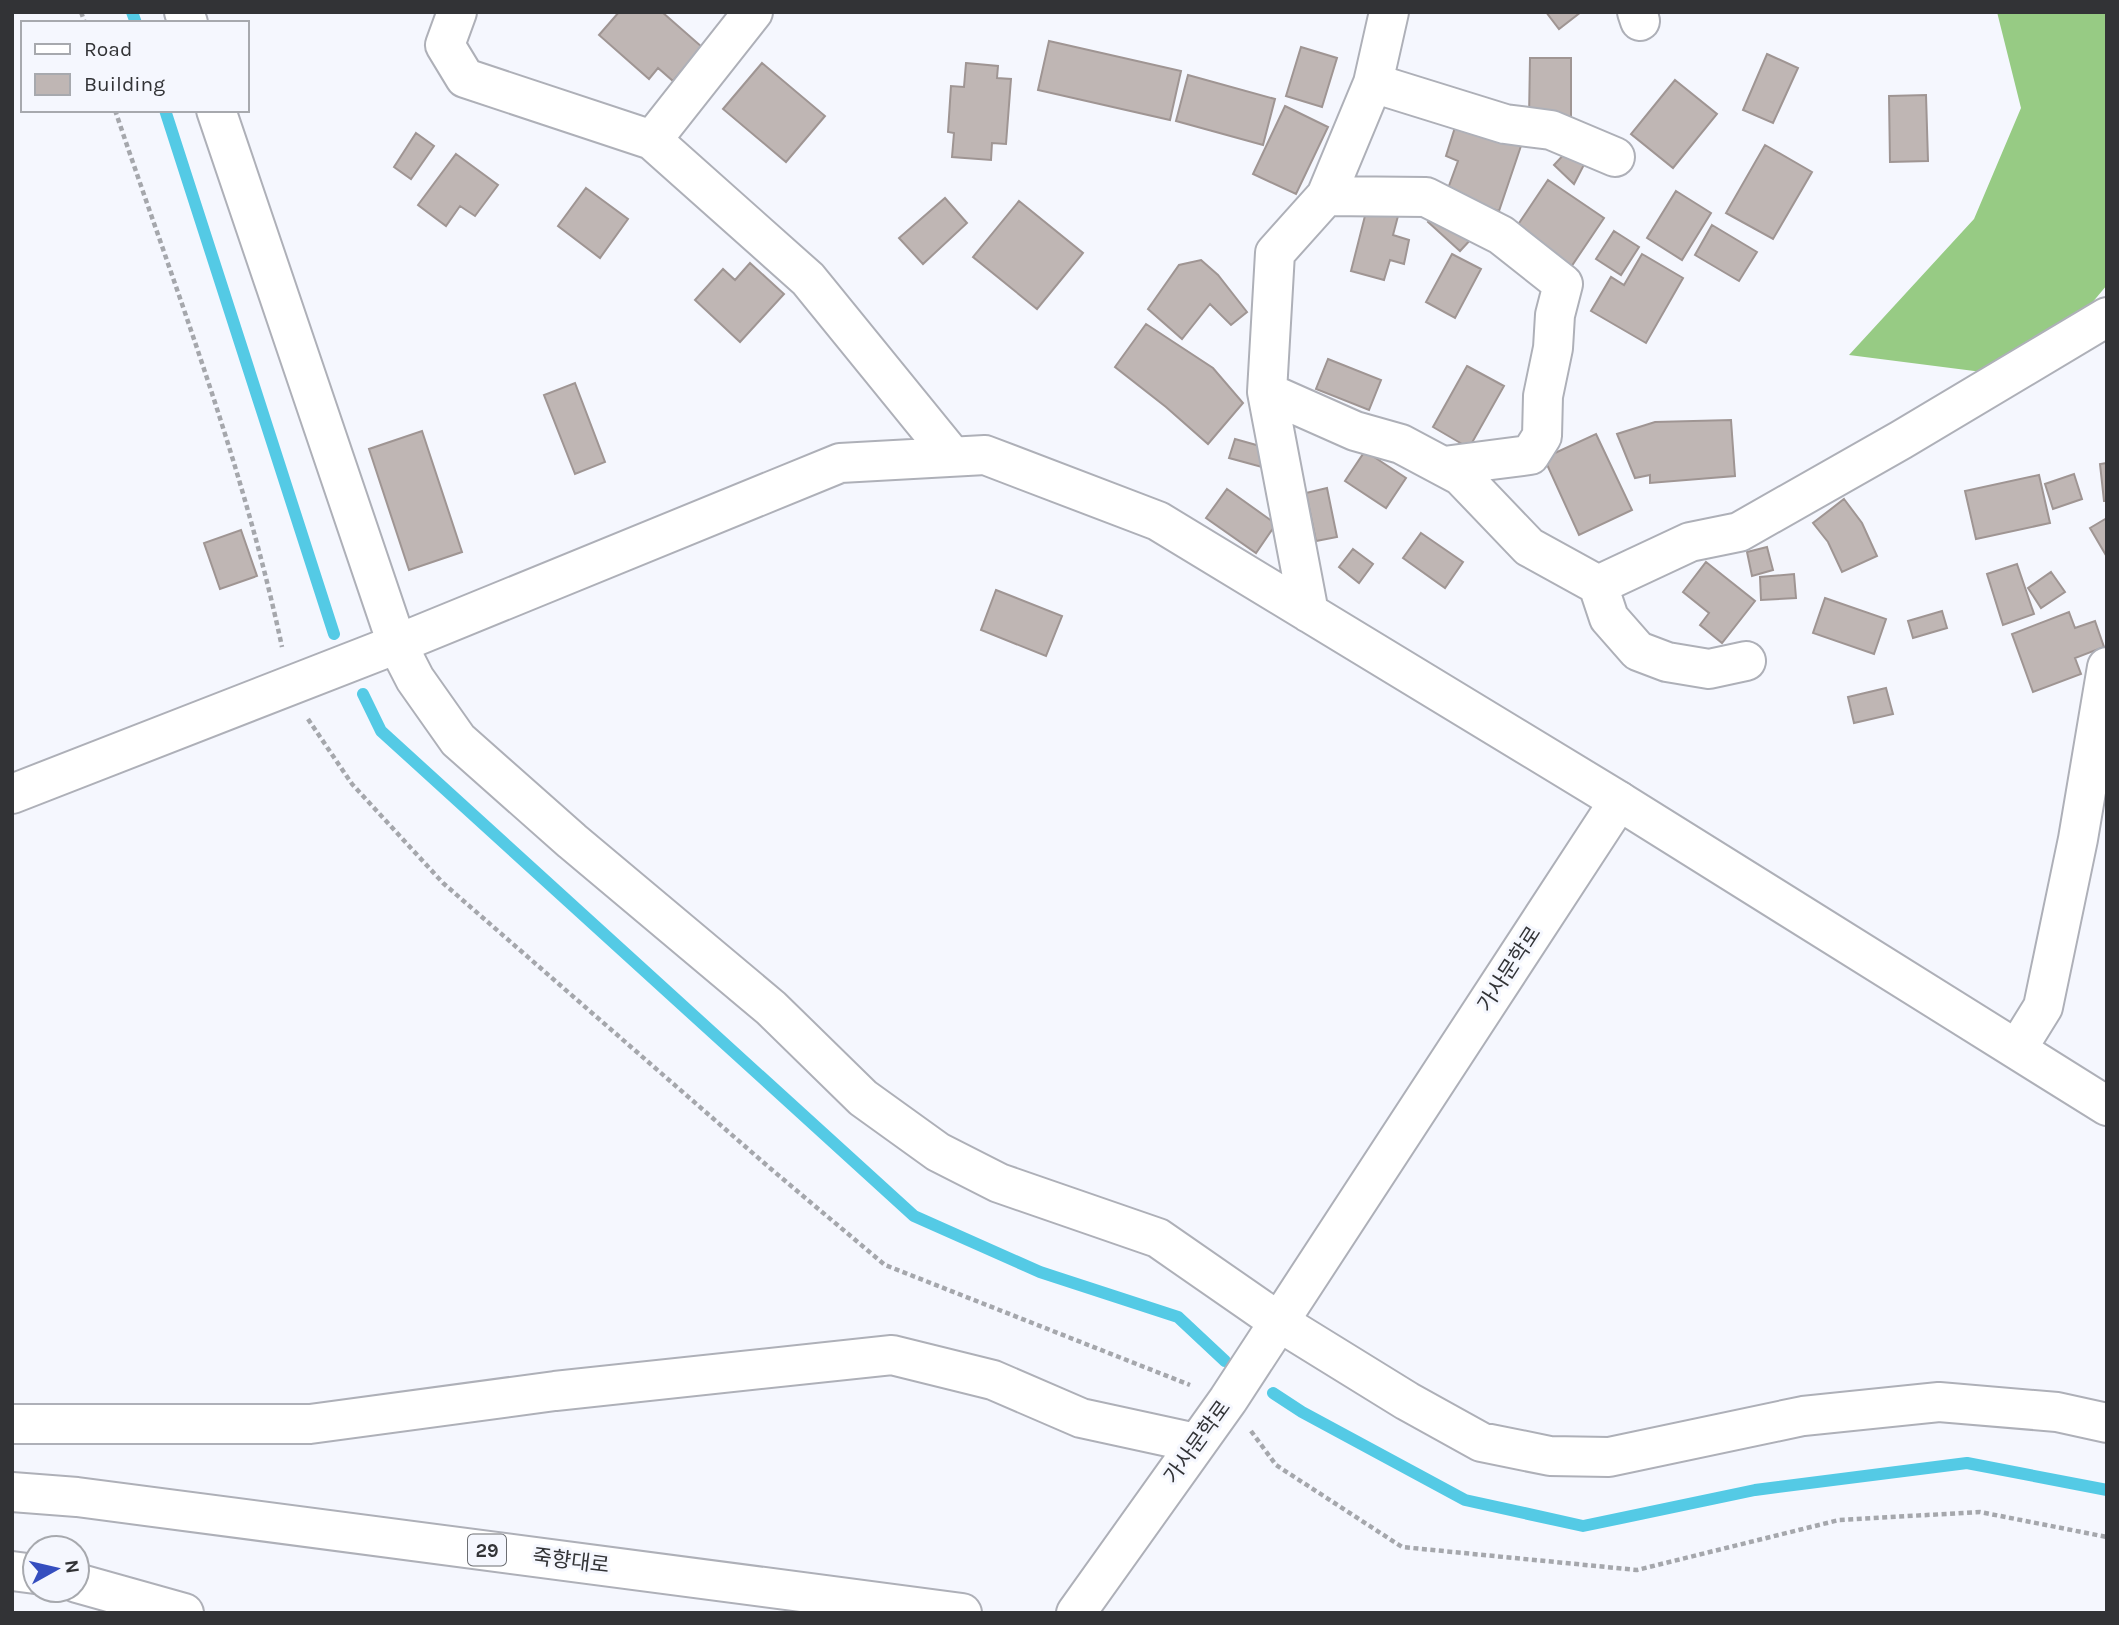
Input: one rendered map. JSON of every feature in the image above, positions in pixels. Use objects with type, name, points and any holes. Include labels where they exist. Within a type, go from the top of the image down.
[{"type":"street","points":[[457,12],[445,44],[466,78],[652,140],[808,279],[952,456]]},
{"type":"street","points":[[652,140],[753,12]]},
{"type":"street","points":[[1309,613],[1267,392],[1275,253],[1326,196],[1373,83],[1389,12]]},
{"type":"street","points":[[1373,83],[1505,124],[1550,130],[1615,157]]},
{"type":"street","points":[[217,112],[397,644],[415,679],[458,740],[572,841],[771,1008],[863,1098],[938,1152],[999,1183],[1157,1238],[1279,1322],[1481,1443],[1550,1456],[1609,1457],[1803,1416],[1939,1402],[2057,1412],[2107,1423]]},
{"type":"street","points":[[1326,196],[1426,197],[1502,235],[1563,284],[1555,315],[1553,348],[1543,396],[1542,436],[1530,456],[1444,466]]},
{"type":"street","points":[[1598,585],[1690,542],[1739,532],[1901,440],[2107,317]]},
{"type":"street","points":[[1267,392],[1355,431],[1401,444],[1461,476],[1529,547],[1598,585],[1609,618],[1638,652],[1667,662],[1709,669],[1746,661]]},
{"type":"street","points":[[12,794],[397,644],[840,463],[985,455],[1158,521],[1619,801],[2107,1106]]},
{"type":"street","points":[[2017,1049],[2043,1006],[2078,839],[2107,667]]},
{"type":"street","name":"가사문학로","points":[[1076,1613],[1227,1400],[1619,801]]},
{"type":"street","points":[[12,1424],[310,1424],[555,1391],[892,1355],[993,1380],[1081,1419],[1196,1443]]},
{"type":"street","name":"죽향대로","points":[[12,1492],[90,1499],[962,1613]]},
{"type":"street","points":[[91,1587],[184,1613]]},
{"type":"path","points":[[116,112],[236,466],[268,579],[287,687],[352,784],[443,883],[885,1265],[1227,1400],[1276,1465],[1402,1547],[1637,1570],[1839,1520],[1980,1512],[2107,1537]]},
{"type":"green space","points":[[1997,12],[2107,12],[2107,285],[2029,378],[1849,355],[1974,219],[2021,108]]},
{"type":"building","points":[[619,12],[662,12],[702,47],[673,81],[658,68],[649,79],[599,35]]},
{"type":"building","points":[[1546,12],[1581,12],[1559,29]]},
{"type":"building","points":[[1049,41],[1181,71],[1170,120],[1038,90]]},
{"type":"building","points":[[1301,47],[1337,58],[1322,107],[1286,96]]},
{"type":"building","points":[[1767,54],[1798,68],[1773,123],[1743,110]]},
{"type":"building","points":[[1530,58],[1571,58],[1571,118],[1529,119]]},
{"type":"building","points":[[762,63],[825,116],[786,162],[723,109]]},
{"type":"building","points":[[966,63],[998,66],[997,78],[1011,79],[1006,144],[992,143],[991,160],[952,157],[954,133],[948,132],[951,86],[964,87]]},
{"type":"building","points":[[1188,75],[1275,99],[1263,145],[1176,121]]},
{"type":"building","points":[[1675,80],[1717,114],[1673,168],[1631,134]]},
{"type":"building","points":[[1926,95],[1928,161],[1890,162],[1889,96]]},
{"type":"building","points":[[1285,106],[1328,127],[1296,194],[1253,174]]},
{"type":"building","points":[[1457,121],[1522,143],[1499,211],[1446,194],[1458,161],[1446,156]]},
{"type":"building","points":[[416,133],[434,146],[411,179],[394,167]]},
{"type":"building","points":[[1765,145],[1812,172],[1773,239],[1726,213]]},
{"type":"building","points":[[1568,150],[1589,155],[1574,184],[1554,165]]},
{"type":"building","points":[[456,154],[498,185],[475,216],[460,206],[446,226],[418,205]]},
{"type":"building","points":[[1548,180],[1604,218],[1567,273],[1511,235]]},
{"type":"building","points":[[586,188],[628,219],[600,258],[558,226]]},
{"type":"building","points":[[1676,191],[1711,213],[1682,260],[1647,238]]},
{"type":"building","points":[[945,198],[967,223],[923,264],[899,238]]},
{"type":"building","points":[[1019,201],[1083,253],[1037,309],[973,257]]},
{"type":"building","points":[[1367,208],[1398,216],[1393,235],[1409,240],[1404,264],[1390,260],[1384,280],[1351,271]]},
{"type":"building","points":[[1441,208],[1473,237],[1460,251],[1428,222]]},
{"type":"building","points":[[1712,225],[1757,252],[1739,281],[1695,255]]},
{"type":"building","points":[[1614,231],[1639,247],[1621,275],[1596,259]]},
{"type":"building","points":[[1452,254],[1481,269],[1455,318],[1426,302]]},
{"type":"building","points":[[1642,254],[1683,278],[1646,343],[1591,311],[1611,277],[1624,285]]},
{"type":"building","points":[[1201,260],[1218,275],[1247,312],[1231,325],[1210,304],[1182,339],[1148,309],[1179,265]]},
{"type":"building","points":[[750,263],[784,294],[740,342],[695,300],[723,269],[735,280]]},
{"type":"building","points":[[1146,324],[1213,368],[1243,403],[1208,444],[1115,367]]},
{"type":"building","points":[[1328,359],[1381,380],[1369,410],[1316,389]]},
{"type":"building","points":[[1467,366],[1504,386],[1469,448],[1433,427]]},
{"type":"building","points":[[575,383],[605,462],[575,474],[544,395]]},
{"type":"building","points":[[1731,420],[1735,476],[1650,483],[1650,475],[1635,478],[1617,434],[1655,422]]},
{"type":"building","points":[[422,431],[462,552],[409,570],[369,449]]},
{"type":"building","points":[[1596,434],[1632,510],[1579,535],[1544,458]]},
{"type":"building","points":[[1235,439],[1267,448],[1262,467],[1229,458]]},
{"type":"building","points":[[1365,451],[1406,478],[1386,508],[1345,481]]},
{"type":"building","points":[[2107,463],[2107,501],[2104,501],[2100,464]]},
{"type":"building","points":[[2074,474],[2082,499],[2053,509],[2045,484]]},
{"type":"building","points":[[2039,475],[2050,523],[1976,539],[1965,491]]},
{"type":"building","points":[[1327,488],[1337,537],[1316,541],[1306,493]]},
{"type":"building","points":[[1227,489],[1276,524],[1256,553],[1206,518]]},
{"type":"building","points":[[1844,499],[1862,523],[1877,556],[1842,572],[1828,542],[1813,523]]},
{"type":"building","points":[[2107,518],[2107,557],[2090,528]]},
{"type":"building","points":[[241,530],[257,576],[220,589],[204,543]]},
{"type":"building","points":[[1421,533],[1463,562],[1445,588],[1403,558]]},
{"type":"building","points":[[1767,547],[1773,570],[1752,576],[1747,552]]},
{"type":"building","points":[[1353,549],[1373,564],[1359,583],[1339,567]]},
{"type":"building","points":[[1706,562],[1755,601],[1722,643],[1700,625],[1709,613],[1683,592]]},
{"type":"building","points":[[2017,564],[2034,614],[2003,625],[1987,574]]},
{"type":"building","points":[[2051,572],[2065,592],[2041,608],[2028,588]]},
{"type":"building","points":[[1794,574],[1796,598],[1761,600],[1760,577]]},
{"type":"building","points":[[996,590],[1062,616],[1046,656],[981,630]]},
{"type":"building","points":[[1825,598],[1886,619],[1874,654],[1813,633]]},
{"type":"building","points":[[1942,611],[1947,628],[1913,638],[1908,621]]},
{"type":"building","points":[[2069,612],[2075,628],[2095,621],[2104,647],[2075,658],[2081,674],[2033,692],[2012,634]]},
{"type":"building","points":[[1886,688],[1893,714],[1854,723],[1848,697]]},
{"type":"waterway","points":[[132,12],[135,21]]},
{"type":"waterway","points":[[166,112],[334,634]]},
{"type":"waterway","points":[[363,694],[381,731],[914,1216],[1040,1272],[1178,1317],[1225,1361]]},
{"type":"waterway","points":[[1273,1393],[1302,1412],[1465,1500],[1583,1526],[1755,1490],[1967,1463],[2107,1490]]}]
